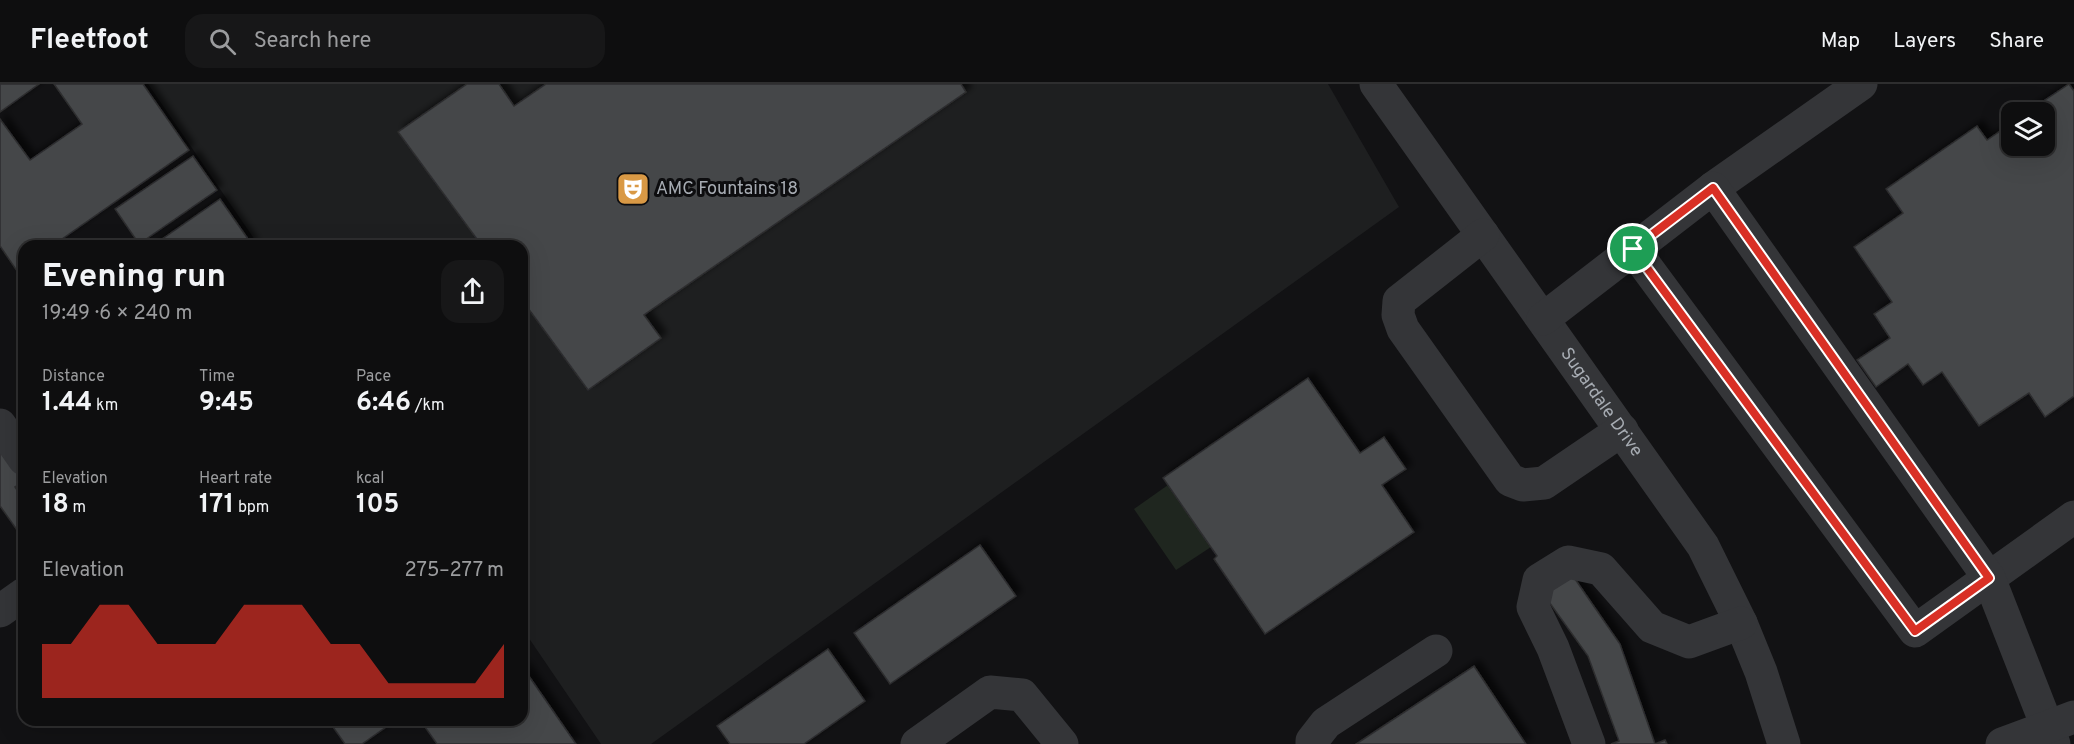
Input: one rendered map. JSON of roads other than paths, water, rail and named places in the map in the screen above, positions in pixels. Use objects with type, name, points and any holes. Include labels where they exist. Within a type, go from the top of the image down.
[{"type":"street","name":"Sugardale Drive","points":[[1376,84],[1703,546],[1741,623],[1761,672],[1784,744]]},
{"type":"street","points":[[1543,319],[1713,188],[1862,84]]},
{"type":"street","points":[[1713,188],[1989,578],[2059,730],[2002,744]]},
{"type":"street","points":[[1484,235],[1399,301],[1398,315],[1409,338],[1510,480],[1523,485],[1544,483],[1622,430]]},
{"type":"street","points":[[1633,249],[1915,631],[2074,517]]},
{"type":"street","points":[[0,425],[18,450]]},
{"type":"street","points":[[1589,744],[1554,648],[1533,607],[1539,580],[1568,562],[1601,569],[1652,627],[1689,642],[1741,623]]},
{"type":"street","points":[[0,611],[18,598]]},
{"type":"street","points":[[1312,744],[1326,723],[1436,651]]},
{"type":"street","points":[[917,744],[990,692],[1022,695],[1062,744]]},
{"type":"place","name":"AMC Fountains 18","points":[[633,189]]}]
